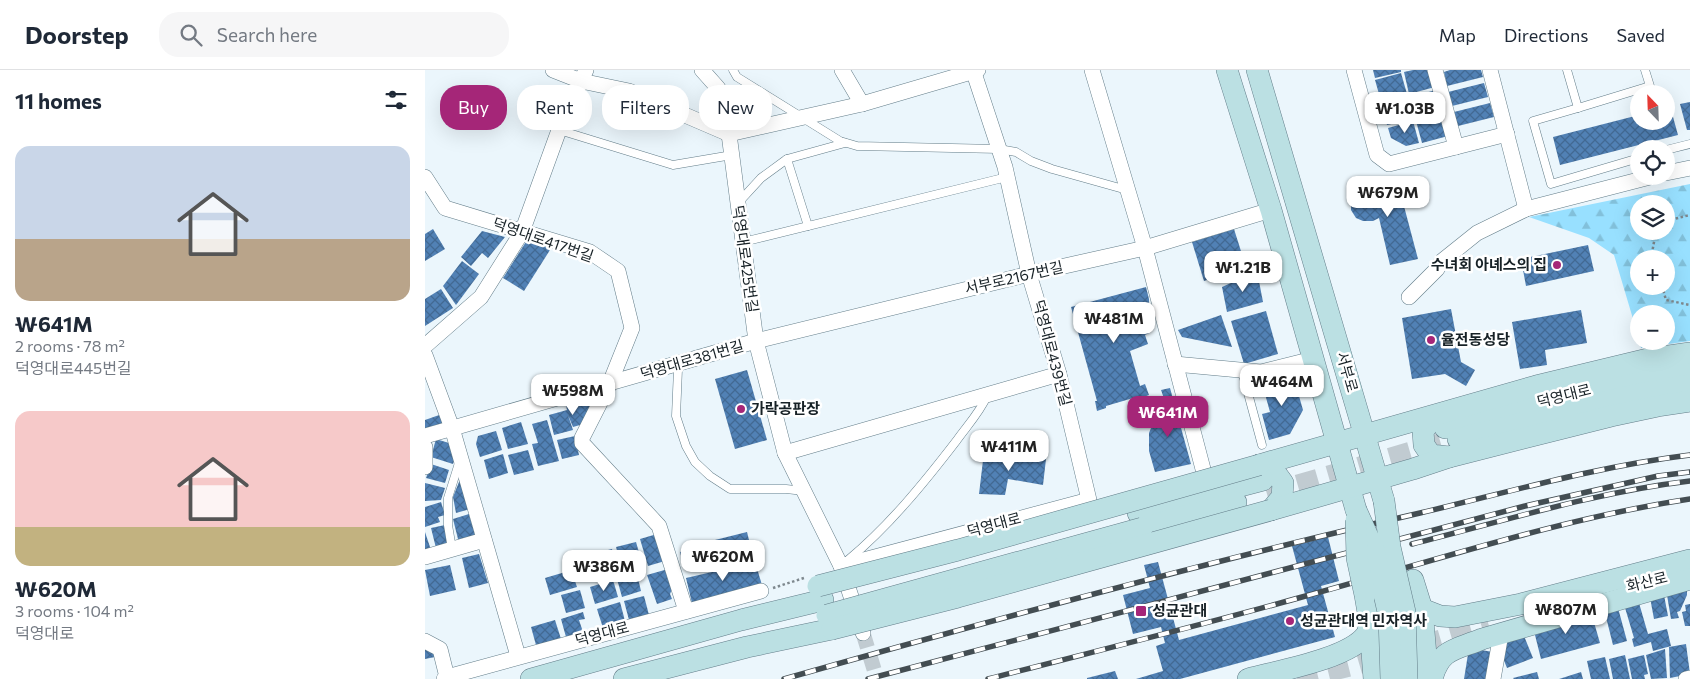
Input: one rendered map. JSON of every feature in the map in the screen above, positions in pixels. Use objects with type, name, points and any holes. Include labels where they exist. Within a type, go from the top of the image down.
[{"type":"main road","name":"서부로","points":[[1227,70],[1271,210],[1356,510],[1374,550],[1389,616],[1391,679]]},
{"type":"main road","name":"서부로","points":[[1257,70],[1384,501],[1390,547],[1405,612],[1407,679]]},
{"type":"main road","points":[[624,679],[747,647],[821,601],[958,550],[1265,479],[1350,488],[1378,480],[1443,436],[1536,386],[1649,359],[1690,353]]},
{"type":"main road","name":"덕영대로","points":[[1443,436],[1603,386],[1690,369]]},
{"type":"main road","name":"덕영대로","points":[[1443,436],[1655,390],[1690,385]]},
{"type":"main road","points":[[821,601],[957,597],[1265,479],[1337,442],[1365,434],[1443,436],[1611,416],[1658,406],[1690,402]]},
{"type":"main road","points":[[531,679],[741,620],[1140,520],[1265,479]]},
{"type":"main road","points":[[1384,501],[1403,543],[1421,609],[1428,679]]},
{"type":"main road","points":[[1356,510],[1357,558],[1370,624],[1374,679]]},
{"type":"main road","points":[[1432,679],[1436,664],[1449,651],[1487,628],[1521,604],[1690,560]]},
{"type":"main road","name":"화산로","points":[[1487,628],[1590,596],[1690,572]]},
{"type":"main road","points":[[1421,609],[1440,616],[1455,617],[1487,628],[1690,578]]},
{"type":"main road","points":[[1248,679],[1312,672],[1367,635],[1370,624]]},
{"type":"street","points":[[553,70],[583,75],[629,91],[729,134],[862,104],[975,71]]},
{"type":"street","name":"덕영대로425번길","points":[[702,70],[718,88],[729,134],[756,341],[785,452],[841,566],[863,633]]},
{"type":"street","points":[[842,70],[862,104]]},
{"type":"street","points":[[1092,70],[1145,248],[1203,469]]},
{"type":"street","points":[[1354,70],[1377,155],[1389,164],[1507,134]]},
{"type":"street","points":[[1435,70],[1456,147]]},
{"type":"street","points":[[1490,70],[1526,209]]},
{"type":"street","name":"덕영대로439번길","points":[[975,71],[1007,177],[1029,274],[1059,374],[1089,500]]},
{"type":"street","points":[[425,346],[481,296],[522,232],[559,130]]},
{"type":"street","points":[[1675,171],[1690,168]]},
{"type":"street","name":"덕영대로417번길","points":[[425,177],[445,208],[590,252],[618,271],[632,328],[581,442],[659,526],[685,612]]},
{"type":"street","points":[[1409,297],[1442,262],[1477,233],[1526,209],[1630,182]]},
{"type":"street","name":"서부로2167번길","points":[[756,341],[1029,274],[1145,248],[1271,210]]},
{"type":"street","name":"덕영대로381번길","points":[[425,436],[756,341]]},
{"type":"street","points":[[425,355],[452,428],[518,656]]},
{"type":"street","name":"서부로","points":[[1175,364],[1261,372],[1313,359]]},
{"type":"street","points":[[785,452],[1059,374]]},
{"type":"street","points":[[425,447],[425,468]]},
{"type":"street","name":"덕영대로","points":[[841,566],[1089,500]]},
{"type":"street","points":[[425,557],[484,540]]},
{"type":"street","name":"덕영대로","points":[[446,678],[518,656],[761,591]]},
{"type":"street","points":[[1487,628],[1493,679]]},
{"type":"street","points":[[425,641],[440,649],[446,678]]},
{"type":"street","points":[[1686,679],[1690,678]]},
{"type":"lane","points":[[733,70],[737,77],[840,142],[857,146],[999,149],[1017,152],[1031,161],[1052,169],[1127,190]]},
{"type":"lane","points":[[1567,70],[1579,108]]},
{"type":"lane","points":[[1630,161],[1551,184],[1533,121],[1650,86],[1645,70]]},
{"type":"lane","points":[[559,130],[673,165],[731,155]]},
{"type":"lane","points":[[738,204],[761,178],[787,159],[845,143]]},
{"type":"lane","points":[[1675,148],[1690,144]]},
{"type":"lane","points":[[787,159],[808,226]]},
{"type":"lane","points":[[743,242],[1007,177]]},
{"type":"lane","points":[[681,363],[678,369],[676,416],[686,446],[695,462],[711,476],[731,489],[804,490]]},
{"type":"lane","points":[[1241,371],[1265,479]]},
{"type":"lane","points":[[841,566],[866,545],[899,511],[983,406],[988,394]]},
{"type":"lane","points":[[452,549],[448,525],[448,498],[461,458]]},
{"type":"path","points":[[1675,219],[1690,216]]},
{"type":"path","points":[[1665,295],[1666,300],[1690,305]]},
{"type":"path","points":[[761,591],[821,601]]},
{"type":"green space","points":[[1690,184],[1690,341],[1675,343],[1675,305],[1630,305],[1630,309],[1614,255],[1589,238],[1529,217],[1630,196],[1630,240],[1675,240],[1675,195],[1636,195]]},
{"type":"building","points":[[1373,70],[1401,70],[1401,72],[1375,78]]},
{"type":"building","points":[[1431,70],[1435,87],[1409,94],[1404,72]]},
{"type":"building","points":[[1450,70],[1481,70],[1483,77],[1447,86],[1444,72]]},
{"type":"building","points":[[1401,73],[1407,94],[1381,101],[1375,80]]},
{"type":"building","points":[[1484,83],[1488,97],[1452,106],[1448,92]]},
{"type":"building","points":[[1436,90],[1441,112],[1416,118],[1410,97]]},
{"type":"building","points":[[1408,97],[1413,119],[1387,125],[1382,104]]},
{"type":"building","points":[[1690,102],[1690,130],[1687,130],[1680,104]]},
{"type":"building","points":[[1490,103],[1494,117],[1458,126],[1454,112]]},
{"type":"building","points":[[1442,114],[1448,136],[1422,143],[1416,121]]},
{"type":"building","points":[[1630,117],[1630,130],[1675,130],[1675,124],[1678,135],[1658,140],[1630,140],[1630,147],[1560,165],[1553,137]]},
{"type":"building","points":[[1413,121],[1419,143],[1406,146],[1391,138],[1388,128]]},
{"type":"building","points":[[1396,176],[1418,259],[1390,265],[1379,218],[1373,221],[1363,221],[1356,218],[1351,210],[1351,202],[1357,194],[1372,192],[1370,184]]},
{"type":"building","points":[[433,229],[445,249],[425,261],[425,234]]},
{"type":"building","points":[[1234,229],[1246,267],[1204,281],[1192,242]]},
{"type":"building","points":[[482,231],[505,237],[488,258],[482,253],[471,266],[461,257]]},
{"type":"building","points":[[529,237],[550,250],[524,291],[503,278]]},
{"type":"building","name":"수녀회 아녜스의 집","points":[[1588,245],[1594,271],[1526,286],[1521,259]]},
{"type":"building","points":[[462,261],[479,274],[456,305],[443,286]]},
{"type":"building","points":[[1257,271],[1263,302],[1227,312],[1222,287]]},
{"type":"building","points":[[1146,287],[1149,299],[1149,333],[1145,335],[1148,344],[1130,351],[1140,386],[1145,384],[1149,395],[1106,406],[1106,408],[1097,411],[1095,401],[1097,401],[1071,307]]},
{"type":"building","points":[[441,289],[453,308],[425,326],[425,299]]},
{"type":"building","name":"율전동성당","points":[[1451,309],[1461,362],[1475,370],[1466,386],[1445,374],[1412,379],[1402,318]]},
{"type":"building","points":[[1581,310],[1587,343],[1545,350],[1547,365],[1520,369],[1512,322]]},
{"type":"building","points":[[1266,311],[1278,354],[1244,364],[1231,321]]},
{"type":"building","points":[[1221,315],[1232,347],[1182,337],[1178,330]]},
{"type":"building","name":"가락공판장","points":[[747,370],[767,440],[735,449],[715,379]]},
{"type":"building","points":[[1293,375],[1303,410],[1290,434],[1269,440],[1262,414],[1270,412],[1262,383]]},
{"type":"building","points":[[1170,388],[1191,464],[1155,472],[1149,451],[1149,433],[1157,413],[1160,409],[1167,407],[1161,390]]},
{"type":"building","points":[[591,397],[595,411],[587,423],[573,427],[568,415],[573,430],[554,435],[549,415],[567,410],[566,405]]},
{"type":"building","points":[[442,414],[445,424],[425,430],[425,420]]},
{"type":"building","points":[[547,420],[559,461],[538,466],[532,444],[538,443],[532,424]]},
{"type":"building","points":[[521,422],[528,444],[508,449],[502,428]]},
{"type":"building","points":[[496,431],[502,450],[480,457],[476,444],[478,436]]},
{"type":"building","points":[[575,436],[579,455],[562,459],[557,440]]},
{"type":"building","points":[[436,439],[452,444],[456,455],[453,464],[431,457]]},
{"type":"building","points":[[528,450],[534,470],[514,475],[508,455]]},
{"type":"building","points":[[984,452],[1046,459],[1043,485],[1008,479],[1005,495],[979,494]]},
{"type":"building","points":[[503,454],[508,473],[489,479],[484,460]]},
{"type":"building","points":[[431,464],[449,470],[445,483],[426,478]]},
{"type":"building","points":[[461,477],[470,509],[456,513],[453,497]]},
{"type":"building","points":[[425,483],[445,488],[441,500],[425,501]]},
{"type":"building","points":[[441,502],[445,515],[438,517],[440,522],[425,527],[425,507]]},
{"type":"building","points":[[469,514],[476,538],[459,543],[453,519]]},
{"type":"building","points":[[445,525],[448,546],[436,548],[431,528]]},
{"type":"building","points":[[425,532],[431,550],[425,552]]},
{"type":"building","points":[[747,532],[753,556],[713,566],[707,542]]},
{"type":"building","points":[[657,534],[665,561],[648,566],[640,539]]},
{"type":"building","name":"성균관대역 민자역사","points":[[1328,537],[1339,581],[1321,586],[1335,637],[1180,679],[1136,679],[1163,671],[1156,646],[1165,643],[1161,627],[1133,634],[1123,595],[1150,588],[1144,565],[1158,562],[1179,640],[1308,605],[1292,546]]},
{"type":"building","points":[[636,542],[642,563],[622,568],[616,547]]},
{"type":"building","points":[[704,546],[709,567],[697,570],[695,565],[684,567],[680,552]]},
{"type":"building","points":[[612,549],[617,568],[597,574],[592,554]]},
{"type":"building","points":[[479,554],[488,583],[469,588],[462,558]]},
{"type":"building","points":[[588,555],[594,575],[575,581],[577,587],[550,595],[545,578],[572,570],[570,560]]},
{"type":"building","points":[[755,562],[762,585],[692,603],[686,578]]},
{"type":"building","points":[[450,565],[456,590],[430,596],[425,570]]},
{"type":"building","points":[[668,569],[673,587],[670,594],[672,599],[657,604],[647,575]]},
{"type":"building","points":[[637,574],[641,591],[622,597],[617,579]]},
{"type":"building","points":[[613,580],[618,597],[595,604],[590,587]]},
{"type":"building","points":[[1687,584],[1687,595],[1680,611],[1677,612],[1679,618],[1671,619],[1666,589]]},
{"type":"building","points":[[580,590],[585,608],[566,613],[561,595]]},
{"type":"building","points":[[1663,590],[1668,616],[1654,619],[1649,592]]},
{"type":"building","points":[[644,596],[649,615],[629,620],[624,601]]},
{"type":"building","points":[[1637,596],[1648,634],[1667,629],[1671,646],[1653,651],[1651,642],[1634,647],[1632,639],[1634,638],[1623,601]]},
{"type":"building","points":[[620,602],[625,621],[603,628],[597,609]]},
{"type":"building","points":[[1690,604],[1690,626],[1685,626],[1682,612],[1686,611],[1685,605]]},
{"type":"building","points":[[1603,605],[1618,608],[1627,641],[1613,645]]},
{"type":"building","points":[[583,612],[585,619],[579,620],[583,632],[566,637],[561,619]]},
{"type":"building","points":[[1591,612],[1600,643],[1541,659],[1533,627]]},
{"type":"building","points":[[555,620],[561,639],[536,645],[531,627]]},
{"type":"building","points":[[1522,631],[1533,658],[1507,668],[1503,658],[1505,642]]},
{"type":"building","points":[[1686,644],[1690,674],[1670,678],[1669,647]]},
{"type":"building","points":[[425,646],[434,650],[435,657],[425,659]]},
{"type":"building","points":[[1469,648],[1493,652],[1489,679],[1464,679]]},
{"type":"building","points":[[1665,649],[1667,678],[1651,679],[1646,655]]},
{"type":"building","points":[[1625,655],[1630,679],[1613,679],[1609,659]]},
{"type":"building","points":[[1644,655],[1648,674],[1644,675],[1645,679],[1632,679],[1628,659]]},
{"type":"building","points":[[1605,657],[1610,679],[1591,679],[1587,661]]},
{"type":"building","points":[[1115,671],[1118,679],[1087,679],[1087,678]]},
{"type":"building","points":[[1537,672],[1539,679],[1513,678]]},
{"type":"building","points":[[1581,672],[1583,679],[1559,679]]},
{"type":"tunnel","points":[[1267,494],[1446,442]]},
{"type":"tunnel","points":[[1297,679],[1358,664],[1489,626]]},
{"type":"tunnel","points":[[863,633],[877,679]]},
{"type":"railway","points":[[784,679],[1022,613],[1260,551],[1554,480],[1690,455]]},
{"type":"railway","points":[[868,679],[1525,506],[1658,476],[1690,472]]},
{"type":"railway","points":[[1412,544],[1620,492],[1690,481]]},
{"type":"railway","points":[[988,679],[1263,608],[1495,542],[1592,518],[1690,499]]},
{"type":"place","name":"수녀회 아녜스의 집","points":[[1557,265]]},
{"type":"place","name":"율전동성당","points":[[1431,340]]},
{"type":"place","name":"가락공판장","points":[[741,409]]},
{"type":"place","name":"성균관대","points":[[1141,611]]},
{"type":"place","name":"성균관대역 민자역사","points":[[1290,621]]}]
